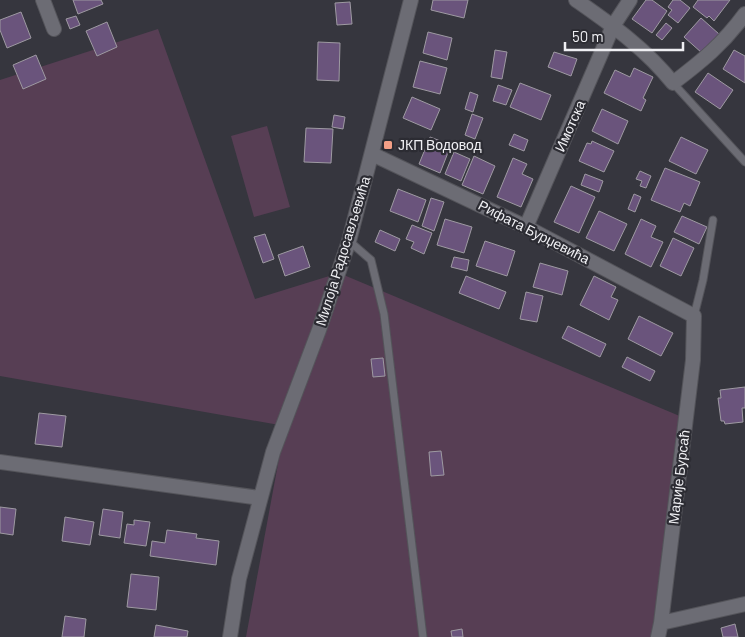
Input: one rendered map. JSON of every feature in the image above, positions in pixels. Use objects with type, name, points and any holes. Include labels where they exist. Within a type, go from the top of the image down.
[{"type":"street","points":[[43,0],[54,29]]},
{"type":"street","name":"Милоја Радосављевића","points":[[230,637],[239,579],[273,452],[320,330],[349,241],[411,0]]},
{"type":"street","points":[[576,0],[633,41],[673,83],[708,56],[734,29],[745,14]]},
{"type":"street","points":[[613,26],[630,0]]},
{"type":"street","name":"Имотска","points":[[526,227],[613,26]]},
{"type":"street","name":"Рифата Бурџевића","points":[[372,154],[526,227],[694,316]]},
{"type":"street","name":"Марије Бурсаћ","points":[[658,637],[662,623],[693,360],[694,316]]},
{"type":"street","points":[[0,462],[260,498]]},
{"type":"street","points":[[662,623],[745,604]]},
{"type":"lane","points":[[673,83],[745,162]]},
{"type":"lane","points":[[694,316],[703,280],[712,220]]},
{"type":"lane","points":[[349,241],[371,260],[384,314],[423,637]]},
{"type":"shaded area","points":[[158,29],[255,299],[339,273],[682,417],[658,637],[246,637],[285,426],[0,376],[0,80]]},
{"type":"shaded area","points":[[267,126],[290,207],[254,217],[231,136]]},
{"type":"building","points":[[73,0],[101,0],[103,4],[78,14]]},
{"type":"building","points":[[433,0],[468,0],[464,18],[431,10]]},
{"type":"building","points":[[646,0],[652,0],[667,11],[652,33],[632,19]]},
{"type":"building","points":[[673,0],[680,0],[690,8],[678,23],[668,15],[672,10],[668,7]]},
{"type":"building","points":[[698,0],[730,0],[714,21],[693,7]]},
{"type":"building","points":[[350,2],[352,24],[337,25],[335,3]]},
{"type":"building","points":[[21,12],[31,38],[7,48],[0,30],[0,20]]},
{"type":"building","points":[[76,16],[80,25],[70,29],[66,19]]},
{"type":"building","points":[[701,18],[719,34],[702,53],[684,37]]},
{"type":"building","points":[[107,22],[117,47],[97,56],[86,31]]},
{"type":"building","points":[[666,23],[672,28],[662,40],[656,35]]},
{"type":"building","points":[[428,32],[452,38],[447,60],[423,53]]},
{"type":"building","points":[[318,42],[340,43],[339,81],[317,80]]},
{"type":"building","points":[[495,50],[507,52],[502,79],[491,77]]},
{"type":"building","points":[[734,50],[745,56],[745,83],[723,69]]},
{"type":"building","points":[[554,52],[577,59],[571,76],[548,67]]},
{"type":"building","points":[[36,55],[46,79],[23,89],[13,65]]},
{"type":"building","points":[[420,61],[447,68],[440,94],[413,87]]},
{"type":"building","points":[[634,68],[653,77],[643,98],[646,100],[641,111],[604,93],[615,70],[630,77]]},
{"type":"building","points":[[708,73],[733,90],[720,109],[695,92]]},
{"type":"building","points":[[520,83],[551,95],[541,120],[510,107]]},
{"type":"building","points":[[498,85],[512,90],[506,105],[493,101]]},
{"type":"building","points":[[470,92],[478,95],[473,112],[465,109]]},
{"type":"building","points":[[412,97],[440,109],[431,130],[403,118]]},
{"type":"building","points":[[602,109],[628,121],[618,144],[592,131]]},
{"type":"building","points":[[472,114],[483,118],[475,139],[465,135]]},
{"type":"building","points":[[334,115],[345,117],[343,129],[332,127]]},
{"type":"building","points":[[306,128],[333,129],[331,163],[304,162]]},
{"type":"building","points":[[514,134],[528,140],[524,151],[509,145]]},
{"type":"building","points":[[430,137],[451,145],[440,173],[419,164]]},
{"type":"building","points":[[681,137],[708,150],[696,174],[669,161]]},
{"type":"building","points":[[592,141],[614,151],[604,172],[579,161],[587,143],[591,144]]},
{"type":"building","points":[[454,152],[470,159],[461,181],[445,174]]},
{"type":"building","points":[[474,156],[495,166],[483,194],[462,185]]},
{"type":"building","points":[[513,158],[527,164],[522,174],[533,179],[521,207],[497,197]]},
{"type":"building","points":[[665,168],[700,182],[690,206],[684,203],[680,212],[651,200]]},
{"type":"building","points":[[640,171],[651,176],[646,188],[640,186],[642,181],[636,179]]},
{"type":"building","points":[[585,174],[603,181],[599,192],[581,185]]},
{"type":"building","points":[[571,186],[595,197],[579,233],[554,222]]},
{"type":"building","points":[[398,189],[426,200],[418,222],[390,211]]},
{"type":"building","points":[[634,194],[641,197],[635,212],[628,209]]},
{"type":"building","points":[[431,198],[444,202],[434,231],[422,226]]},
{"type":"building","points":[[599,211],[627,224],[614,251],[586,238]]},
{"type":"building","points":[[682,216],[707,227],[699,244],[674,232]]},
{"type":"building","points":[[445,219],[472,227],[464,253],[437,245]]},
{"type":"building","points":[[641,219],[656,226],[651,237],[663,242],[651,267],[625,254]]},
{"type":"building","points":[[412,225],[432,233],[424,254],[411,248],[414,242],[406,239]]},
{"type":"building","points":[[380,230],[400,239],[395,251],[375,242]]},
{"type":"building","points":[[265,234],[274,259],[263,263],[254,237]]},
{"type":"building","points":[[673,238],[694,248],[681,276],[660,266]]},
{"type":"building","points":[[485,241],[515,251],[507,276],[476,266]]},
{"type":"building","points":[[303,246],[310,267],[285,276],[278,255]]},
{"type":"building","points":[[454,257],[469,260],[467,271],[451,267]]},
{"type":"building","points":[[540,263],[568,271],[562,295],[533,287]]},
{"type":"building","points":[[466,276],[506,292],[499,309],[459,293]]},
{"type":"building","points":[[594,276],[616,287],[611,297],[618,300],[609,320],[580,305]]},
{"type":"building","points":[[526,292],[543,296],[537,322],[520,319]]},
{"type":"building","points":[[639,316],[673,333],[661,356],[628,339]]},
{"type":"building","points":[[568,326],[606,344],[600,357],[562,338]]},
{"type":"building","points":[[627,357],[655,371],[650,381],[622,367]]},
{"type":"building","points":[[383,358],[385,376],[373,377],[371,359]]},
{"type":"building","points":[[745,387],[745,408],[742,408],[743,422],[725,424],[724,421],[721,421],[718,398],[721,398],[720,390]]},
{"type":"building","points":[[39,413],[66,416],[62,447],[35,444]]},
{"type":"building","points":[[441,451],[444,475],[431,476],[429,452]]},
{"type":"building","points":[[0,507],[16,509],[13,535],[0,533]]},
{"type":"building","points":[[103,509],[123,512],[120,538],[99,535]]},
{"type":"building","points":[[65,517],[94,522],[90,545],[62,541]]},
{"type":"building","points":[[134,520],[150,522],[146,546],[124,543],[127,524],[134,525]]},
{"type":"building","points":[[167,530],[197,534],[196,538],[219,541],[216,565],[150,556],[152,541],[165,543]]},
{"type":"building","points":[[131,574],[159,577],[156,610],[127,607]]},
{"type":"building","points":[[65,616],[86,619],[84,637],[62,637]]},
{"type":"building","points":[[735,624],[738,637],[723,637],[721,628]]},
{"type":"building","points":[[156,625],[188,631],[187,637],[154,637]]},
{"type":"building","points":[[462,629],[463,637],[452,637],[451,631]]},
{"type":"place","name":"ЈКП Водовод","points":[[388,145]]}]
